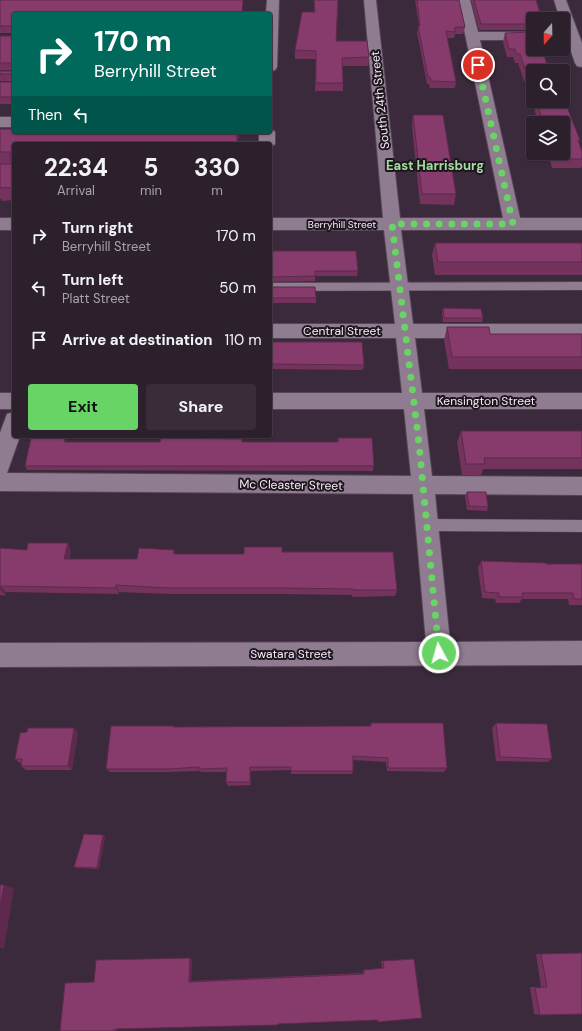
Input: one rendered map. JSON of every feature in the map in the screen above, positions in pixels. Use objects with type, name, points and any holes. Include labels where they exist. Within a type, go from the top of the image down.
[{"type":"street","points":[[272,18],[273,0]]},
{"type":"street","name":"South 24th Street","points":[[370,0],[392,224],[404,331],[414,401],[439,653]]},
{"type":"street","points":[[464,0],[513,224]]},
{"type":"street","points":[[472,36],[526,36]]},
{"type":"street","points":[[570,41],[582,63]]},
{"type":"street","points":[[0,122],[12,122]]},
{"type":"street","points":[[0,224],[12,224]]},
{"type":"street","name":"Berryhill Street","points":[[272,224],[582,224]]},
{"type":"street","name":"Central Street","points":[[272,331],[582,331]]},
{"type":"street","points":[[0,401],[12,401]]},
{"type":"street","name":"Kensington Street","points":[[272,401],[582,402]]},
{"type":"street","points":[[0,467],[12,427]]},
{"type":"street","name":"Mc Cleaster Street","points":[[0,482],[582,486]]},
{"type":"street","name":"Swatara Street","points":[[0,655],[582,653]]},
{"type":"lane","points":[[272,287],[582,286]]},
{"type":"lane","points":[[426,526],[582,526]]},
{"type":"building","points":[[0,0],[243,0],[242,12],[12,12],[12,26],[0,26]]},
{"type":"building","points":[[314,0],[338,0],[336,41],[367,41],[369,57],[342,58],[343,83],[316,83],[316,51],[295,50],[302,12],[315,12]]},
{"type":"building","points":[[417,0],[459,0],[465,27],[455,27],[455,32],[446,31],[456,82],[431,81],[430,77],[428,77],[418,26],[420,26]]},
{"type":"building","points":[[474,0],[536,0],[540,12],[526,12],[526,24],[481,24]]},
{"type":"building","points":[[526,32],[526,56],[544,56],[547,64],[526,64],[526,72],[520,54],[517,54],[515,49],[509,49],[505,33]]},
{"type":"building","points":[[0,36],[12,36],[12,63],[0,63]]},
{"type":"building","points":[[0,71],[12,71],[12,74],[0,74]]},
{"type":"building","points":[[0,82],[12,82],[12,97],[0,97]]},
{"type":"building","points":[[539,108],[567,108],[580,140],[578,140],[582,152],[582,159],[570,159],[570,116],[541,116]]},
{"type":"building","points":[[413,115],[443,115],[456,194],[422,194]]},
{"type":"building","points":[[0,129],[12,129],[12,134],[237,134],[237,142],[12,142],[12,187],[0,188],[0,164],[11,164],[11,152],[0,152]]},
{"type":"building","points":[[435,243],[582,243],[582,262],[438,262]]},
{"type":"building","points":[[272,251],[356,251],[358,271],[315,271],[315,276],[272,277]]},
{"type":"building","points":[[272,287],[315,287],[316,298],[273,298],[272,317]]},
{"type":"building","points":[[443,308],[481,309],[483,318],[444,318]]},
{"type":"building","points":[[447,327],[489,327],[490,334],[582,334],[582,357],[452,357]]},
{"type":"building","points":[[272,342],[362,342],[364,365],[272,364]]},
{"type":"building","points":[[461,431],[582,431],[582,458],[484,458],[485,464],[466,464]]},
{"type":"building","points":[[31,438],[65,438],[64,442],[160,442],[161,438],[242,439],[242,442],[338,442],[338,438],[372,438],[374,466],[25,466]]},
{"type":"building","points":[[467,492],[486,492],[488,507],[469,506]]},
{"type":"building","points":[[28,543],[68,543],[64,559],[137,559],[139,548],[174,550],[174,554],[244,554],[244,547],[282,547],[282,552],[393,552],[397,590],[168,588],[116,585],[116,588],[1,586],[0,589],[0,548],[27,550]]},
{"type":"building","points":[[481,561],[582,564],[582,599],[574,599],[573,593],[522,593],[523,597],[499,597],[499,593],[485,592]]},
{"type":"building","points":[[371,723],[443,723],[447,768],[388,768],[388,758],[353,756],[353,771],[291,771],[291,767],[250,767],[250,782],[226,782],[227,768],[199,769],[199,767],[168,769],[106,769],[111,726],[371,726]]},
{"type":"building","points":[[496,723],[547,724],[552,759],[500,757]]},
{"type":"building","points":[[28,728],[74,728],[68,766],[21,766],[22,759],[15,759],[20,733],[27,732]]},
{"type":"building","points":[[84,834],[103,835],[97,868],[74,867]]},
{"type":"building","points":[[0,885],[4,885],[0,908]]},
{"type":"building","points":[[582,953],[582,1014],[540,1015],[535,988],[547,987],[541,954]]},
{"type":"building","points":[[190,958],[189,982],[364,974],[364,970],[384,968],[383,961],[414,959],[422,1018],[378,1022],[378,1020],[278,1025],[114,1029],[114,1031],[60,1031],[65,983],[94,982],[96,960]]},
{"type":"district","name":"East Harrisburg","points":[[435,165]]},
{"type":"route","points":[[439,653],[419,444],[392,224],[513,224],[478,65]]}]
